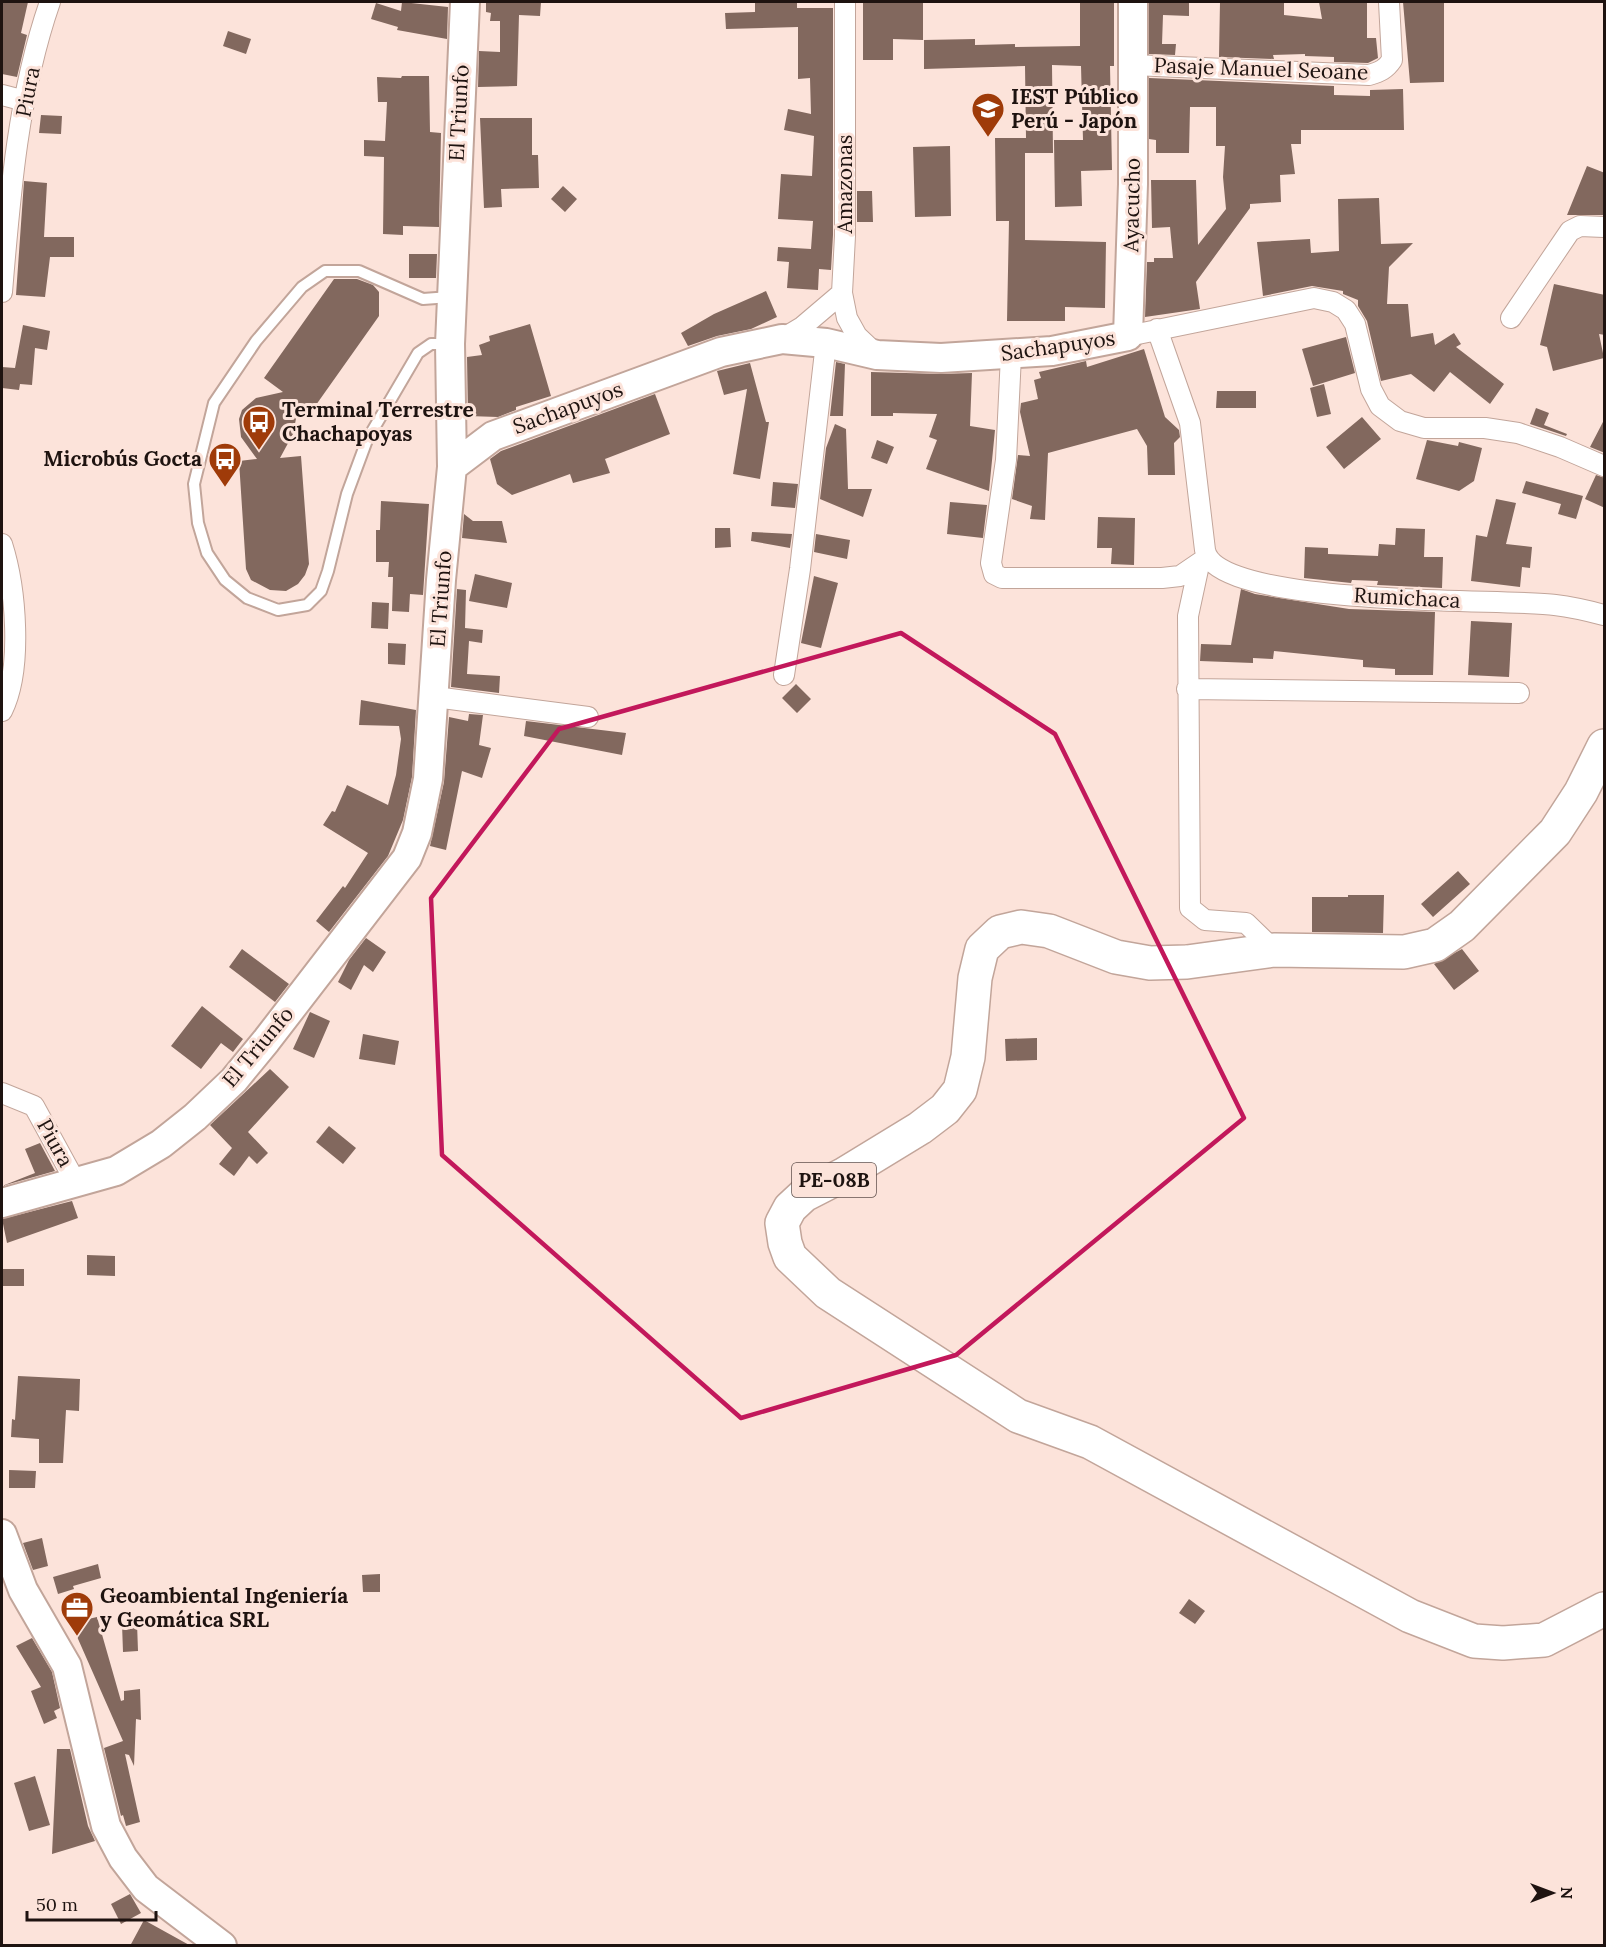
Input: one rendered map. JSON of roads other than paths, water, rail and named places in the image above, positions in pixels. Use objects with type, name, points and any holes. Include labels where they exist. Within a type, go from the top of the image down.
[{"type":"highway","name":"PE-08B","points":[[1605,746],[1581,792],[1556,832],[1462,926],[1435,945],[1404,952],[1309,953],[1274,950],[1187,962],[1150,963],[1116,957],[1049,931],[1021,927],[999,932],[982,949],[975,978],[968,1056],[960,1090],[945,1109],[920,1128],[843,1175],[804,1195],[790,1208],[783,1223],[785,1244],[790,1257],[828,1293],[861,1317],[1018,1416],[1090,1442],[1410,1616],[1474,1641],[1503,1643],[1544,1640],[1605,1609]]},
{"type":"main road","name":"El Triunfo","points":[[2,1203],[75,1180],[116,1171],[161,1144],[195,1117],[246,1065],[407,858],[417,833],[428,779],[441,580],[452,467],[450,344],[465,2]]},
{"type":"main road","name":"Ayacucho","points":[[1128,336],[1133,2]]},
{"type":"main road","name":"Sachapuyos","points":[[452,467],[493,436],[721,352],[782,339],[826,344],[877,355],[940,358],[1052,351],[1128,336]]},
{"type":"main road","points":[[2,1534],[23,1590],[67,1666],[106,1826],[123,1858],[146,1888],[222,1946]]},
{"type":"street","name":"Piura","points":[[2,292],[11,187],[25,101],[50,2]]},
{"type":"street","name":"Amazonas","points":[[845,2],[845,236],[842,293],[847,318],[857,336],[877,355]]},
{"type":"street","name":"Pasaje Manuel Seoane","points":[[1133,65],[1370,75],[1387,67],[1392,60],[1389,2]]},
{"type":"street","points":[[2,95],[25,101]]},
{"type":"street","points":[[1511,318],[1570,231],[1580,226],[1605,227]]},
{"type":"street","points":[[782,339],[802,327],[842,293]]},
{"type":"street","name":"Sachapuyos","points":[[1128,336],[1314,298],[1333,302],[1346,310],[1355,324],[1371,389],[1380,406],[1400,421],[1424,428],[1485,428],[1518,434],[1560,447],[1605,466]]},
{"type":"street","points":[[1157,329],[1190,423],[1206,562],[1188,616],[1190,908],[1205,920],[1246,923],[1274,950]]},
{"type":"street","points":[[784,675],[801,558],[826,344]]},
{"type":"street","points":[[1011,355],[1006,460],[991,563],[994,574],[1002,578],[1162,578],[1180,576],[1206,562]]},
{"type":"street","points":[[2,544],[8,562],[17,651],[12,679],[2,711]]},
{"type":"street","name":"Rumichaca","points":[[1206,562],[1228,573],[1306,592],[1420,600],[1555,605],[1605,615]]},
{"type":"street","points":[[1187,688],[1519,693]]},
{"type":"street","points":[[435,697],[588,717]]},
{"type":"street","name":"Piura","points":[[2,1093],[34,1106],[75,1180]]},
{"type":"lane","points":[[450,344],[431,344],[418,352],[367,440],[347,494],[328,572],[321,591],[307,605],[278,610],[247,598],[225,580],[207,553],[198,523],[194,484],[214,403],[256,341],[302,287],[324,271],[359,271],[423,299],[452,297]]},
{"type":"place","name":"IEST Público Perú - Japón","points":[[988,138]]},
{"type":"place","name":"Terminal Terrestre Chachapoyas","points":[[259,451]]},
{"type":"place","name":"Microbús Gocta","points":[[225,488]]},
{"type":"place","name":"Geoambiental Ingeniería y Geomática SRL","points":[[77,1637]]}]
